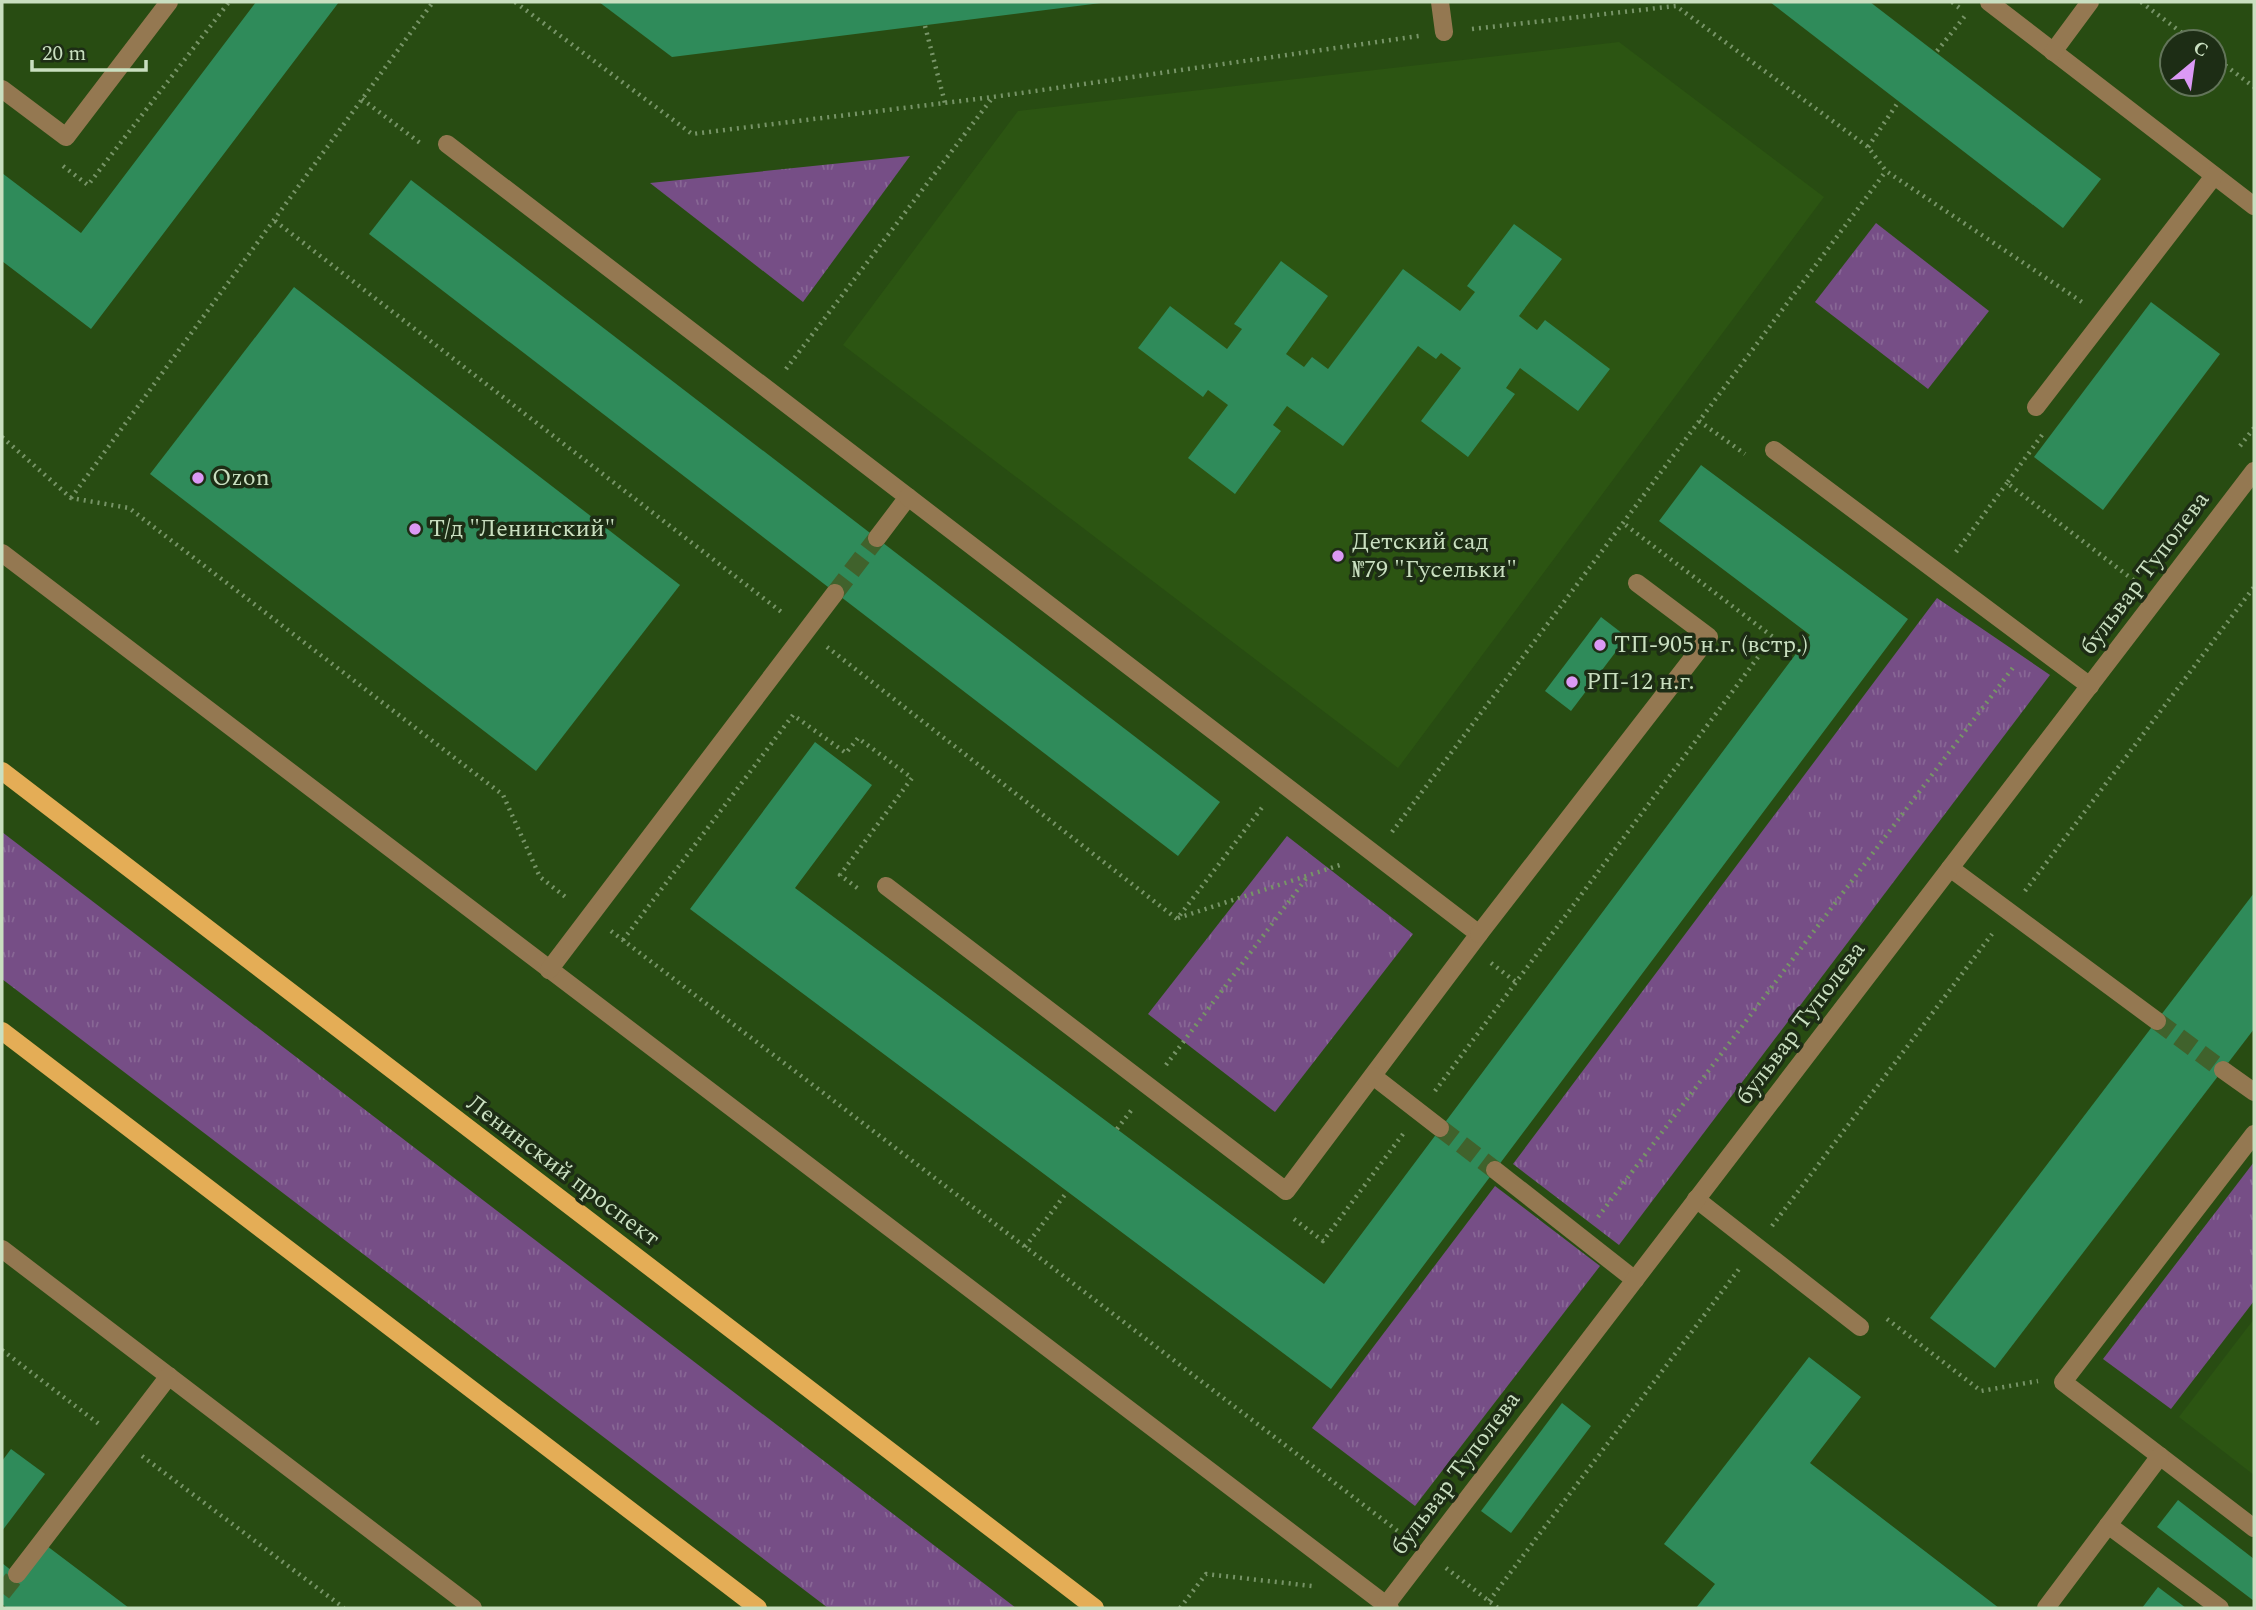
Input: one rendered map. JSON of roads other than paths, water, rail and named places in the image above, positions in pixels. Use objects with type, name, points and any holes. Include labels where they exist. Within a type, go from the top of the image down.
[{"type":"main road","name":"Ленинский проспект","points":[[2,771],[1095,1608]]},
{"type":"main road","points":[[2,1031],[758,1608]]},
{"type":"street","points":[[2,89],[66,137],[169,2]]},
{"type":"street","points":[[1440,2],[1444,33]]},
{"type":"street","points":[[1989,2],[2254,206]]},
{"type":"street","points":[[2053,52],[2090,2]]},
{"type":"street","points":[[447,144],[1479,934]]},
{"type":"street","points":[[2036,407],[2214,176]]},
{"type":"street","points":[[1774,450],[2090,686]]},
{"type":"street","name":"бульвар Туполева","points":[[1388,1607],[1426,1553],[2254,471]]},
{"type":"street","points":[[877,538],[908,497]]},
{"type":"street","points":[[2,552],[1388,1607]]},
{"type":"street","points":[[886,886],[1286,1191],[1479,934],[1709,637],[1637,583]]},
{"type":"street","points":[[549,970],[835,593]]},
{"type":"street","points":[[1950,868],[2157,1021]]},
{"type":"street","points":[[2223,1070],[2254,1093]]},
{"type":"street","points":[[1373,1076],[1440,1128]]},
{"type":"street","points":[[2254,1134],[2063,1382],[2254,1528]]},
{"type":"street","points":[[1495,1170],[1635,1280]]},
{"type":"street","points":[[1696,1199],[1860,1326]]},
{"type":"street","points":[[2,1249],[473,1608]]},
{"type":"street","points":[[17,1574],[169,1376]]},
{"type":"street","points":[[2046,1608],[2160,1456]]},
{"type":"street","points":[[2108,1525],[2220,1608]]},
{"type":"tunnel","points":[[835,593],[877,538]]},
{"type":"tunnel","points":[[2157,1021],[2223,1070]]},
{"type":"tunnel","points":[[1440,1128],[1495,1170]]},
{"type":"tunnel","points":[[2,1593],[17,1574]]},
{"type":"place","name":"Ozon","points":[[198,478]]},
{"type":"place","name":"Т/д \"Ленинский\"","points":[[415,529]]},
{"type":"place","name":"Детский сад №79 \"Гусельки\"","points":[[1338,556]]},
{"type":"place","name":"ТП-905 н.г. (встр.)","points":[[1600,645]]},
{"type":"place","name":"РП-12 н.г.","points":[[1572,682]]}]
